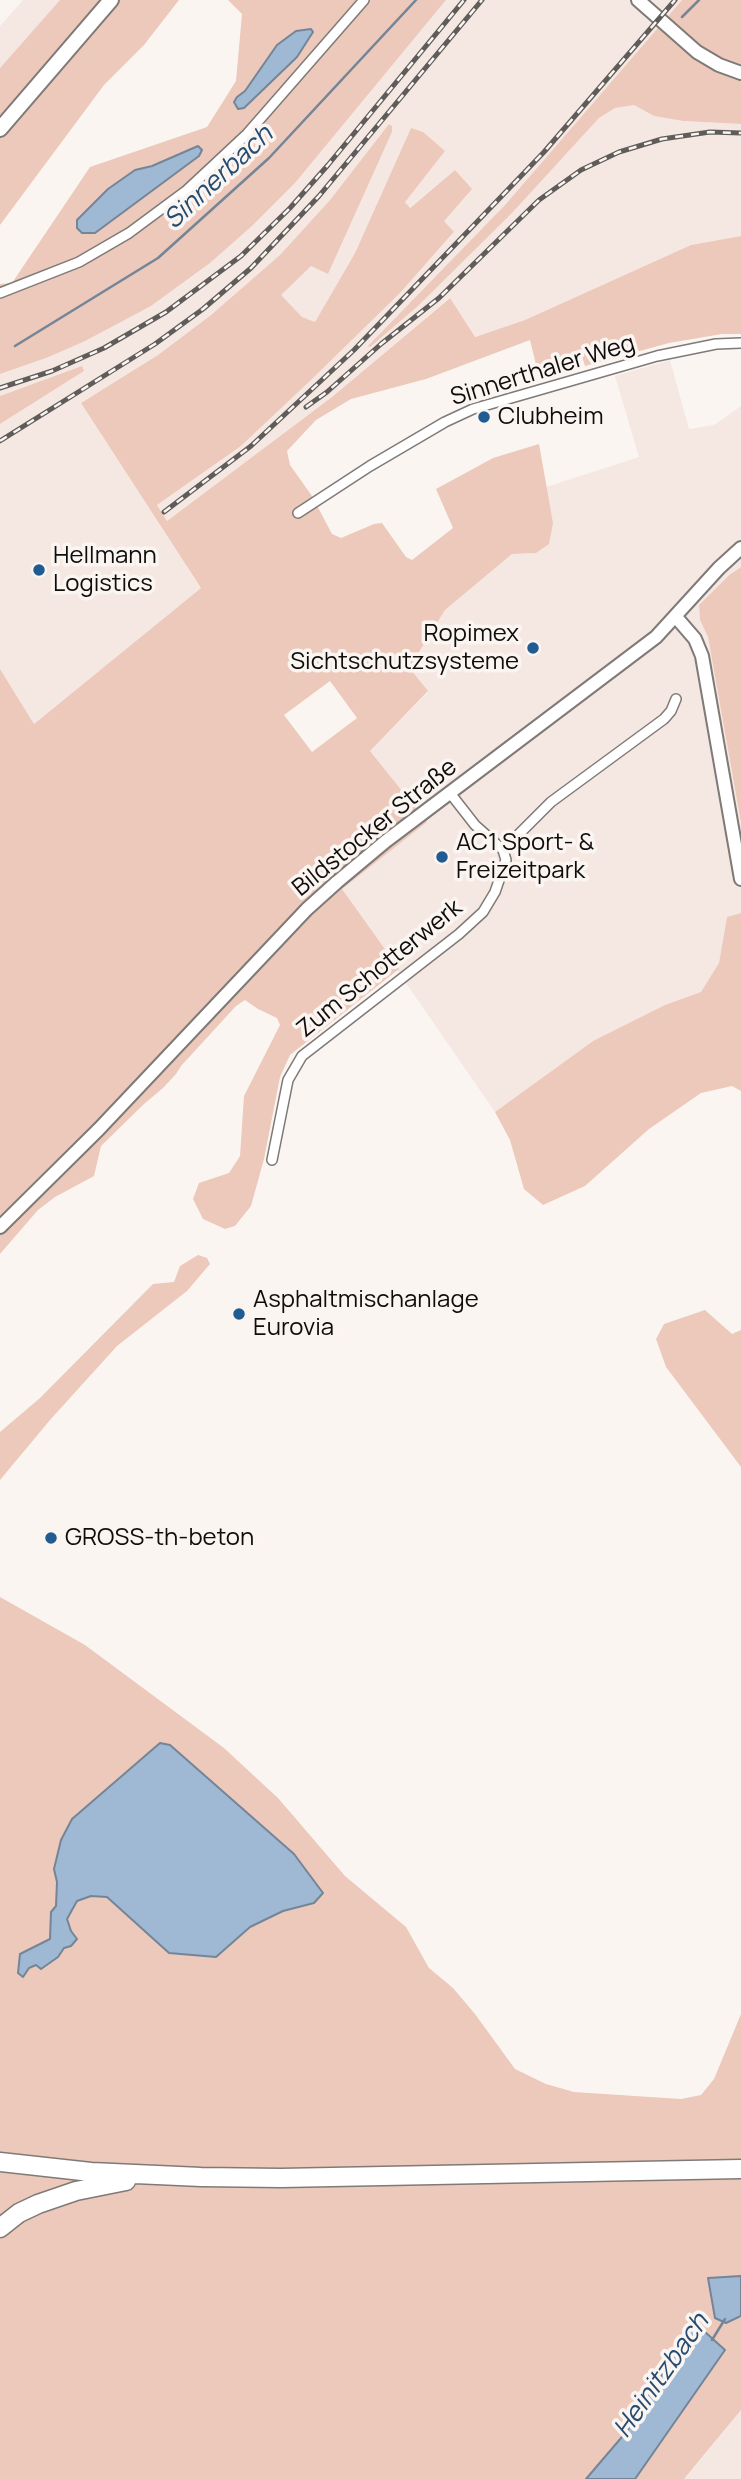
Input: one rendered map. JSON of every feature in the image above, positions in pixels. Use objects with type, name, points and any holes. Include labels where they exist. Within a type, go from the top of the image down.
[{"type":"highway","points":[[0,2162],[30,2167],[150,2176],[281,2178],[738,2169]]},
{"type":"highway","points":[[0,2228],[19,2213],[51,2199],[76,2191],[150,2176]]},
{"type":"main road","points":[[0,129],[111,0]]},
{"type":"main road","points":[[638,0],[697,52],[719,65],[741,73]]},
{"type":"main road","name":"Bildstocker Straße","points":[[0,1227],[99,1129],[307,909],[376,849],[656,637],[741,548]]},
{"type":"main road","points":[[676,617],[695,639],[702,656],[741,879]]},
{"type":"street","points":[[0,293],[79,262],[129,233],[187,190],[247,134],[364,0]]},
{"type":"street","name":"Sinnerthaler Weg","points":[[298,513],[381,460],[472,409],[657,356],[716,344],[741,342]]},
{"type":"street","points":[[450,793],[475,825],[503,850],[551,802],[664,719],[676,699]]},
{"type":"street","name":"Zum Schotterwerk","points":[[272,1160],[288,1080],[298,1062],[439,951],[483,912],[504,873],[506,860],[503,850]]},
{"type":"shaded area","points":[[23,0],[60,0],[0,68],[0,26]]},
{"type":"shaded area","points":[[60,0],[179,0],[144,45],[104,85],[0,225],[0,68]]},
{"type":"shaded area","points":[[228,0],[446,0],[295,183],[210,263],[151,306],[85,341],[0,374],[0,284],[12,283],[90,167],[207,127],[236,81],[242,14]],"holes":[[[313,33],[297,57],[281,73],[237,97],[245,91],[277,45]],[[202,150],[199,156],[95,233],[135,170]]]},
{"type":"shaded area","points":[[446,0],[682,0],[505,205],[368,346],[418,306],[512,213],[599,118],[615,108],[634,105],[654,116],[683,121],[741,124],[741,236],[691,245],[525,320],[474,337],[449,298],[332,397],[167,521],[157,505],[241,446],[400,293],[454,233],[444,221],[455,170],[409,208],[405,201],[444,151],[411,128],[355,253],[315,322],[302,317],[280,295],[311,265],[328,274],[392,132],[392,126],[389,124],[330,200],[280,255],[211,315],[158,355],[81,403],[201,588],[34,724],[0,669],[0,424],[84,371],[81,367],[0,396],[0,374],[46,358],[151,306],[210,263],[295,183]]},
{"type":"shaded area","points":[[682,0],[741,0],[741,124],[683,121],[654,116],[634,105],[615,108],[599,118],[512,213],[418,306],[368,346],[505,205]]},
{"type":"shaded area","points":[[389,124],[392,126],[392,132],[328,274],[311,266],[281,295],[302,317],[315,322],[355,253],[411,128],[423,132],[445,151],[405,202],[410,208],[455,170],[472,189],[444,221],[454,232],[400,293],[241,446],[157,505],[167,521],[332,397],[450,298],[475,337],[525,320],[691,245],[741,236],[741,334],[722,334],[669,343],[585,366],[582,356],[545,374],[537,369],[530,340],[426,379],[351,399],[316,420],[287,451],[290,465],[312,496],[332,534],[341,538],[382,523],[406,557],[412,560],[453,528],[436,489],[493,458],[539,444],[553,523],[549,544],[536,553],[512,554],[445,610],[411,670],[428,691],[370,751],[427,822],[342,889],[399,969],[290,1055],[280,1077],[264,1159],[251,1206],[235,1226],[225,1229],[203,1219],[193,1199],[199,1183],[229,1173],[240,1156],[244,1096],[280,1025],[277,1018],[245,1000],[236,1006],[163,1088],[101,1146],[94,1176],[55,1197],[38,1210],[0,1254],[0,669],[34,724],[201,588],[81,403],[158,355],[211,315],[280,255],[330,200]],"holes":[[[330,681],[357,718],[312,752],[284,715]]]},
{"type":"shaded area","points":[[670,360],[689,429],[714,425],[741,406],[741,567],[728,575],[699,605],[700,620],[708,637],[741,823],[741,913],[727,917],[719,963],[701,992],[665,1005],[593,1041],[495,1112],[341,889],[427,822],[370,751],[428,692],[411,670],[445,610],[512,554],[536,553],[553,523],[546,487],[639,457],[615,376]]},
{"type":"shaded area","points":[[82,366],[84,371],[0,424],[0,396]]},
{"type":"shaded area","points":[[741,567],[741,823],[708,637],[700,620],[699,605],[729,575]]},
{"type":"shaded area","points":[[741,913],[741,1091],[732,1086],[701,1093],[649,1129],[585,1186],[543,1205],[524,1189],[510,1140],[495,1112],[593,1041],[665,1005],[701,992],[719,963],[727,917]]},
{"type":"shaded area","points":[[198,1255],[207,1258],[210,1264],[187,1291],[117,1346],[0,1480],[0,1432],[40,1398],[153,1284],[174,1282],[180,1266]]},
{"type":"shaded area","points":[[705,1310],[732,1334],[741,1330],[741,1467],[666,1367],[656,1339],[664,1324]]},
{"type":"shaded area","points":[[0,1597],[85,1645],[224,1748],[278,1798],[345,1876],[406,1927],[429,1968],[453,1988],[515,2069],[546,2084],[574,2092],[681,2099],[701,2095],[714,2079],[741,2014],[741,2410],[684,2479],[0,2479]]},
{"type":"shaded area","points":[[741,2410],[741,2479],[684,2479],[696,2465]]},
{"type":"water","points":[[311,29],[313,32],[297,57],[244,108],[238,109],[234,102],[237,97],[245,91],[277,45],[296,31]]},
{"type":"water","points":[[198,146],[202,150],[199,156],[95,233],[82,233],[77,228],[77,220],[108,189],[135,170],[152,166]]},
{"type":"water","points":[[160,1743],[170,1745],[294,1854],[323,1893],[314,1903],[283,1911],[250,1927],[216,1957],[169,1953],[107,1897],[91,1896],[77,1901],[67,1919],[77,1939],[41,1969],[36,1965],[29,1968],[23,1977],[18,1973],[20,1954],[50,1939],[51,1912],[56,1906],[57,1882],[54,1869],[61,1840],[72,1819]]},
{"type":"water","points":[[741,2276],[741,2316],[726,2323],[715,2318],[708,2278]]},
{"type":"water","points":[[694,2322],[725,2350],[635,2479],[586,2479],[627,2431]]},
{"type":"waterway","name":"Sinnerbach","points":[[15,346],[158,258],[269,158],[416,0]]},
{"type":"waterway","name":"Sinnerbach","points":[[682,17],[699,0]]},
{"type":"waterway","name":"Heinitzbach","points":[[712,2340],[725,2319]]},
{"type":"railway","points":[[0,388],[52,371],[104,348],[166,312],[241,256],[290,208],[328,165],[464,0]]},
{"type":"railway","points":[[0,441],[155,344],[203,309],[251,268],[319,196],[482,0]]},
{"type":"railway","points":[[164,512],[251,446],[354,350],[544,152],[675,0]]},
{"type":"railway","points":[[306,407],[439,298],[539,200],[581,170],[619,152],[662,139],[710,132],[741,133]]},
{"type":"place","name":"Clubheim","points":[[484,417]]},
{"type":"place","name":"Hellmann Logistics","points":[[39,570]]},
{"type":"place","name":"Ropimex Sichtschutzsysteme","points":[[533,648]]},
{"type":"place","name":"AC1 Sport- & Freizeitpark","points":[[442,857]]},
{"type":"place","name":"Asphaltmischanlage Eurovia","points":[[239,1314]]},
{"type":"place","name":"GROSS-th-beton","points":[[51,1538]]}]
